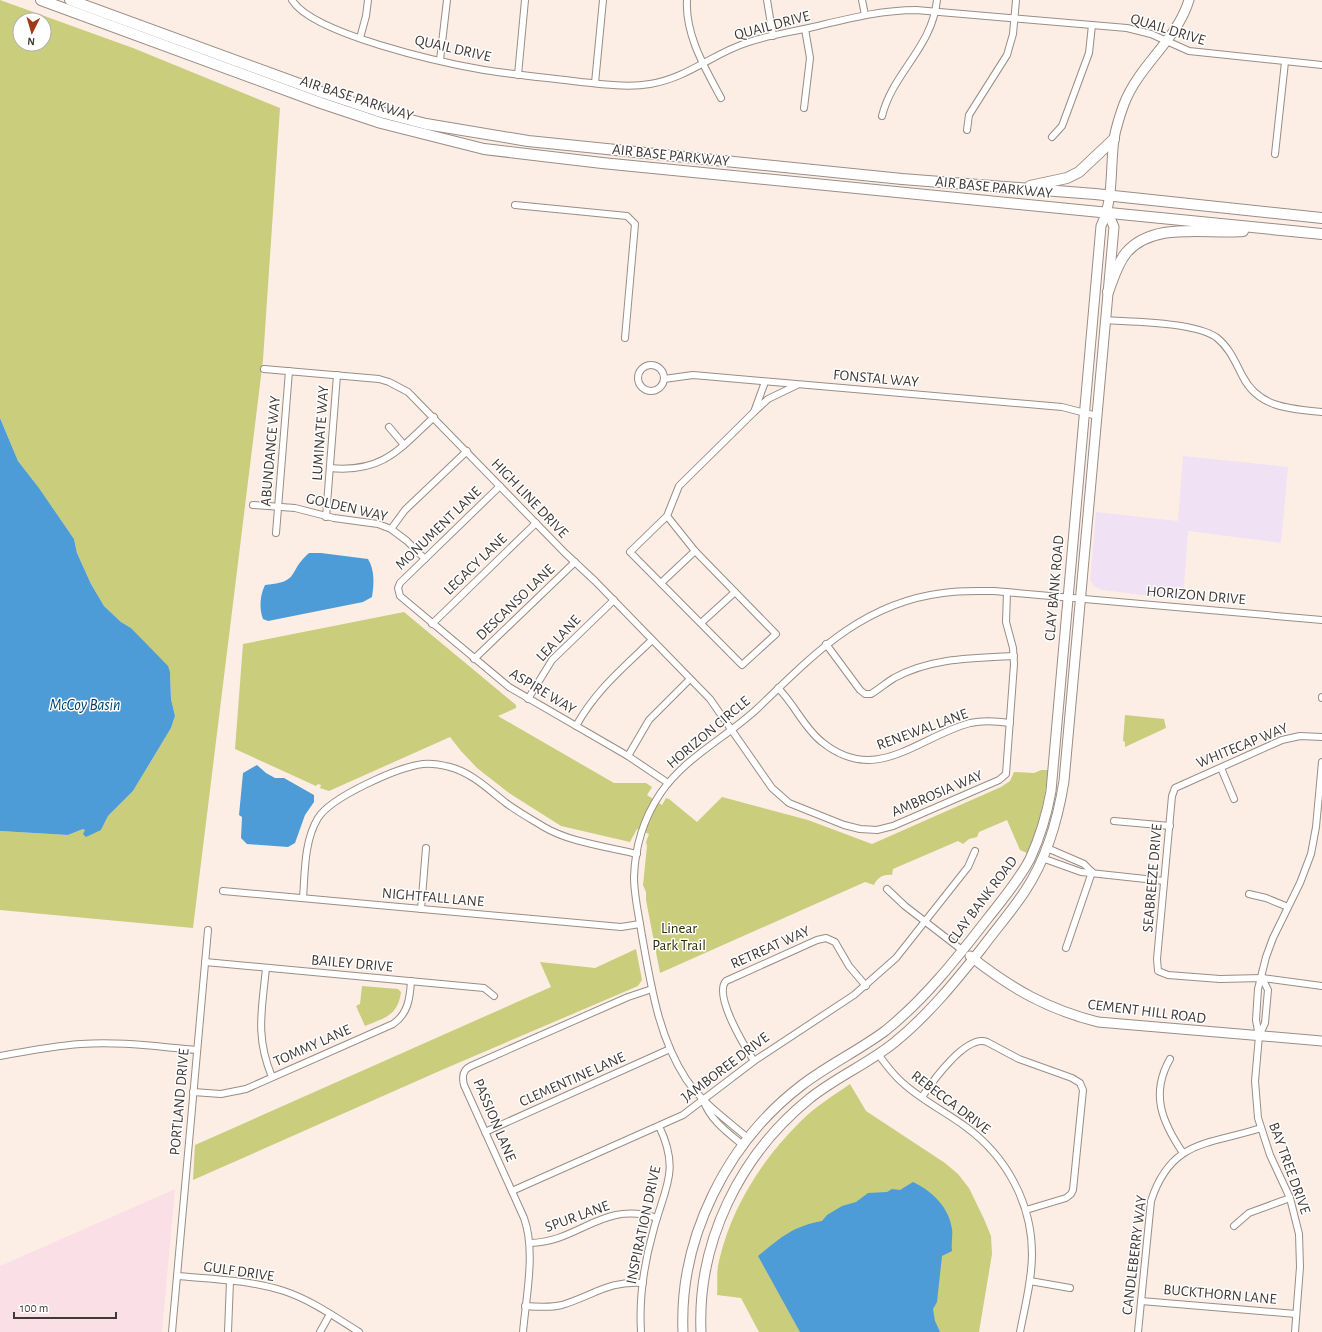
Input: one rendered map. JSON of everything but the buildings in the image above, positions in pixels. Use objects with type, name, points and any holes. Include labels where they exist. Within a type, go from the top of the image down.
[{"type":"main road","name":"AIR BASE PARKWAY","points":[[41,0],[351,114],[428,136],[484,148],[602,163],[1322,234]]},
{"type":"main road","name":"AIR BASE PARKWAY","points":[[70,0],[324,93],[384,113],[426,124],[485,135],[535,142],[902,179],[1110,196],[1322,218]]},
{"type":"main road","points":[[1019,188],[1073,175],[1084,168],[1114,139]]},
{"type":"main road","points":[[1108,292],[1115,273],[1126,253],[1134,245],[1152,235],[1173,232],[1227,232],[1271,229]]},
{"type":"street","name":"QUAIL DRIVE","points":[[292,0],[304,13],[318,22],[360,38],[440,60],[518,74],[627,86],[648,85],[687,73],[749,42],[865,15],[899,10],[1014,18],[1138,30],[1189,52],[1322,65]]},
{"type":"street","points":[[360,38],[366,16],[368,0]]},
{"type":"street","points":[[440,60],[446,0]]},
{"type":"street","points":[[518,74],[525,0]]},
{"type":"street","points":[[595,83],[603,0]]},
{"type":"street","points":[[687,0],[690,31],[703,65],[722,98]]},
{"type":"street","points":[[767,0],[773,36]]},
{"type":"street","points":[[862,0],[865,15]]},
{"type":"street","points":[[882,116],[885,101],[927,36],[933,24],[937,0]]},
{"type":"street","points":[[967,130],[969,115],[1007,55],[1013,34],[1016,0]]},
{"type":"street","name":"CLAY BANK ROAD","points":[[683,1332],[686,1286],[697,1231],[718,1184],[746,1142],[767,1116],[800,1086],[820,1071],[870,1042],[906,1013],[943,974],[1023,870],[1044,824],[1051,791],[1101,226],[1108,213],[1114,139],[1129,92],[1141,73],[1176,30],[1189,0]]},
{"type":"street","points":[[1052,137],[1062,126],[1089,53],[1092,25]]},
{"type":"street","points":[[804,108],[810,58],[805,29]]},
{"type":"street","points":[[1275,154],[1285,62]]},
{"type":"street","points":[[516,206],[627,216],[635,224],[625,338]]},
{"type":"street","name":"CLAY BANK ROAD","points":[[701,1332],[703,1288],[714,1236],[732,1192],[765,1141],[792,1114],[829,1084],[878,1054],[916,1024],[931,1009],[974,959],[1019,900],[1047,848],[1059,809],[1064,781],[1114,227],[1108,213]]},
{"type":"street","points":[[1105,320],[1186,327],[1202,330],[1216,338],[1230,352],[1244,378],[1260,397],[1282,408],[1322,412]]},
{"type":"street","points":[[650,365],[660,369],[664,379],[660,389],[649,392],[640,386],[638,378],[640,371],[650,365]]},
{"type":"street","name":"HIGH LINE DRIVE","points":[[264,370],[365,377],[388,382],[408,392],[690,679],[714,704],[733,730]]},
{"type":"street","name":"ABUNDANCE WAY","points":[[276,533],[289,372]]},
{"type":"street","name":"LUMINATE WAY","points":[[326,517],[337,375]]},
{"type":"street","name":"FONSTAL WAY","points":[[664,379],[693,375],[1062,407],[1097,416]]},
{"type":"street","points":[[754,412],[765,382]]},
{"type":"street","points":[[667,516],[695,551],[776,634],[742,665],[630,552],[667,516],[679,486],[768,399],[797,384]]},
{"type":"street","points":[[330,468],[345,469],[368,467],[390,457],[434,417]]},
{"type":"street","points":[[389,427],[404,445]]},
{"type":"street","points":[[391,529],[406,510],[466,451]]},
{"type":"street","name":"MONUMENT LANE","points":[[398,592],[400,583],[500,486]]},
{"type":"street","name":"GOLDEN WAY","points":[[253,505],[302,510],[326,517],[369,521],[391,529],[407,541],[425,559]]},
{"type":"street","name":"LEGACY LANE","points":[[432,624],[536,523]]},
{"type":"street","points":[[661,583],[695,551]]},
{"type":"street","name":"DESCANSO LANE","points":[[474,660],[575,562]]},
{"type":"street","name":"HORIZON CIRCLE","points":[[746,1142],[703,1100],[688,1081],[670,1049],[660,1024],[640,924],[635,888],[637,854],[643,831],[656,801],[668,783],[692,759],[733,730],[826,644],[874,614],[912,599],[956,591],[1007,592],[1068,597]]},
{"type":"street","name":"ASPIRE WAY","points":[[398,592],[403,600],[474,660],[509,687],[628,756],[668,783]]},
{"type":"street","points":[[701,623],[735,592]]},
{"type":"street","name":"AMBROSIA WAY","points":[[733,730],[768,783],[784,799],[795,806],[844,825],[860,829],[877,830],[899,824],[1002,778],[1007,772],[1014,674],[1014,656],[1006,622],[1007,592]]},
{"type":"street","name":"HORIZON DRIVE","points":[[1068,597],[1322,620]]},
{"type":"street","name":"LEA LANE","points":[[528,699],[552,660],[614,600]]},
{"type":"street","points":[[576,726],[588,704],[604,686],[652,640]]},
{"type":"street","points":[[826,644],[860,690],[868,695],[894,678],[926,665],[950,660],[1014,656]]},
{"type":"street","points":[[628,756],[649,720],[690,679]]},
{"type":"street","name":"RENEWAL LANE","points":[[778,688],[816,737],[834,751],[858,759],[875,760],[894,756],[970,723],[985,721],[1010,723]]},
{"type":"street","name":"WHITECAP WAY","points":[[1175,788],[1287,739],[1300,736],[1322,737]]},
{"type":"street","name":"BAY TREE DRIVE","points":[[1295,1332],[1300,1252],[1299,1234],[1290,1198],[1270,1155],[1261,1128],[1255,1090],[1258,1036],[1256,1020],[1258,989],[1269,947],[1300,883],[1311,854],[1316,827],[1322,762]]},
{"type":"street","points":[[303,898],[309,841],[312,829],[324,809],[351,792],[401,770],[425,764],[451,767],[463,771],[475,778],[507,804],[555,833],[637,854]]},
{"type":"street","points":[[1222,768],[1234,799]]},
{"type":"street","name":"SEABREEZE DRIVE","points":[[1175,788],[1164,881],[1157,960],[1158,971],[1168,975],[1220,979],[1262,978]]},
{"type":"street","points":[[1114,821],[1170,826]]},
{"type":"street","points":[[421,909],[426,848]]},
{"type":"street","points":[[1047,848],[1084,864],[1092,872]]},
{"type":"street","name":"JAMBOREE DRIVE","points":[[512,1191],[686,1113],[754,1061],[797,1031],[839,1006],[866,986],[896,958],[968,867],[975,851]]},
{"type":"street","points":[[1042,858],[1081,872],[1092,872],[1125,878],[1164,881]]},
{"type":"street","points":[[1066,948],[1092,872]]},
{"type":"street","points":[[887,889],[962,950]]},
{"type":"street","name":"NIGHTFALL LANE","points":[[222,891],[621,927],[640,924]]},
{"type":"street","points":[[1249,894],[1266,898],[1288,907]]},
{"type":"street","name":"PORTLAND DRIVE","points":[[177,1276],[208,930]]},
{"type":"street","name":"RETREAT WAY","points":[[754,1061],[738,1034],[724,995],[722,988],[726,981],[817,940],[826,938],[835,942],[849,966],[866,986]]},
{"type":"street","name":"CEMENT HILL ROAD","points":[[962,950],[997,978],[1025,995],[1051,1008],[1077,1016],[1122,1025],[1322,1042]]},
{"type":"street","name":"BAILEY DRIVE","points":[[205,962],[484,988],[494,996]]},
{"type":"street","points":[[266,968],[261,1038],[265,1059],[272,1077]]},
{"type":"street","points":[[1262,978],[1322,986]]},
{"type":"street","name":"BAY TREE DRIVE","points":[[1258,1036],[1265,1023],[1268,990],[1262,978]]},
{"type":"street","name":"TOMMY LANE","points":[[193,1092],[228,1094],[246,1089],[397,1021],[407,1007],[411,981]]},
{"type":"street","name":"PASSION LANE","points":[[523,1332],[530,1243],[526,1225],[463,1082],[463,1075],[466,1069],[628,997],[652,989]]},
{"type":"street","points":[[922,1097],[943,1067],[970,1044],[978,1040],[986,1042],[1038,1067],[1072,1078],[1080,1083],[1083,1090],[1072,1194],[1066,1198],[1026,1210]]},
{"type":"street","points":[[0,1056],[40,1048],[83,1044],[124,1044],[197,1050]]},
{"type":"street","name":"CLEMENTINE LANE","points":[[485,1132],[670,1049]]},
{"type":"street","name":"REBECCA DRIVE","points":[[878,1054],[903,1083],[966,1127],[992,1150],[1009,1172],[1026,1210],[1032,1253],[1030,1281],[1020,1332]]},
{"type":"street","points":[[1170,1059],[1162,1072],[1160,1106],[1168,1131],[1183,1153]]},
{"type":"street","name":"HORIZON CIRCLE","points":[[703,1100],[706,1109],[720,1126],[746,1142]]},
{"type":"street","name":"INSPIRATION DRIVE","points":[[641,1332],[643,1283],[656,1218],[668,1187],[670,1165],[666,1142],[659,1126]]},
{"type":"street","name":"CANDLEBERRY WAY","points":[[1138,1332],[1150,1200],[1164,1170],[1183,1153],[1205,1143],[1261,1128]]},
{"type":"street","points":[[1234,1226],[1249,1213],[1290,1198]]},
{"type":"street","name":"SPUR LANE","points":[[530,1243],[546,1242],[561,1238],[606,1217],[632,1213],[656,1218]]},
{"type":"street","points":[[172,1332],[177,1276]]},
{"type":"street","name":"GULF DRIVE","points":[[177,1276],[251,1283],[285,1291],[303,1299],[359,1332]]},
{"type":"street","points":[[228,1332],[230,1281]]},
{"type":"street","points":[[1030,1281],[1070,1288]]},
{"type":"street","points":[[525,1306],[542,1307],[562,1305],[613,1284],[633,1282],[643,1283]]},
{"type":"street","name":"BUCKTHORN LANE","points":[[1141,1301],[1296,1314]]},
{"type":"street","points":[[320,1332],[330,1314]]},
{"type":"shaded area","points":[[1183,456],[1288,467],[1281,543],[1188,531],[1183,600],[1103,590],[1095,587],[1090,581],[1096,512],[1178,521]]},
{"type":"shaded area","points":[[175,1189],[162,1332],[0,1332],[0,1266]]},
{"type":"green space","points":[[0,0],[33,12],[12,12],[12,52],[52,52],[52,19],[133,48],[280,108],[263,360],[193,928],[0,910],[0,831],[68,835],[83,829],[101,830],[108,816],[133,791],[171,728],[175,716],[171,699],[170,672],[131,628],[121,622],[104,606],[91,584],[77,553],[74,539],[39,488],[18,461],[0,418]]},
{"type":"green space","points":[[404,612],[516,705],[516,708],[498,716],[614,783],[646,783],[652,787],[647,795],[662,805],[666,798],[669,799],[697,822],[722,797],[808,820],[872,844],[1001,787],[1010,781],[1014,772],[1034,773],[1041,770],[1048,770],[1043,802],[1035,833],[1027,853],[1020,850],[1007,820],[979,832],[977,837],[969,839],[963,844],[958,841],[893,869],[892,875],[881,877],[874,885],[865,882],[660,973],[646,900],[646,892],[643,885],[647,846],[646,842],[649,834],[637,829],[630,842],[561,826],[509,793],[477,768],[450,737],[329,791],[320,788],[321,785],[318,784],[316,786],[235,749],[243,644]]},
{"type":"green space","points":[[1125,715],[1164,719],[1166,728],[1125,747],[1125,742],[1123,741]]},
{"type":"green space","name":"Linear Park Trail","points":[[636,949],[642,980],[638,986],[444,1069],[193,1180],[195,1145],[551,987],[540,962],[595,968]]},
{"type":"green space","points":[[362,986],[398,989],[401,992],[397,1006],[389,1015],[365,1026],[356,1006],[360,1004]]},
{"type":"green space","points":[[850,1084],[866,1111],[945,1163],[958,1174],[969,1188],[991,1236],[992,1254],[979,1332],[759,1332],[741,1298],[717,1295],[718,1265],[724,1241],[731,1222],[750,1185],[773,1151],[801,1121],[818,1106]]},
{"type":"water","name":"McCoy Basin","points":[[0,418],[18,461],[39,488],[74,539],[77,553],[91,584],[104,606],[121,622],[131,628],[168,666],[170,672],[171,699],[175,716],[171,728],[133,791],[108,816],[101,830],[86,837],[83,834],[85,830],[83,829],[68,835],[0,831]]},
{"type":"water","points":[[309,553],[321,553],[368,559],[373,573],[372,597],[363,602],[268,621],[263,619],[261,602],[265,585],[276,584],[289,579],[302,560]]},
{"type":"water","points":[[257,765],[266,773],[275,778],[284,778],[314,795],[314,802],[305,815],[295,843],[288,847],[247,844],[241,838],[242,817],[239,815],[243,773]]},
{"type":"water","points":[[913,1182],[933,1195],[943,1207],[952,1229],[952,1251],[942,1256],[937,1302],[933,1309],[935,1321],[940,1332],[800,1332],[758,1256],[787,1234],[802,1226],[822,1221],[827,1215],[842,1206],[856,1202],[868,1193],[887,1192],[892,1189],[900,1190]]}]
